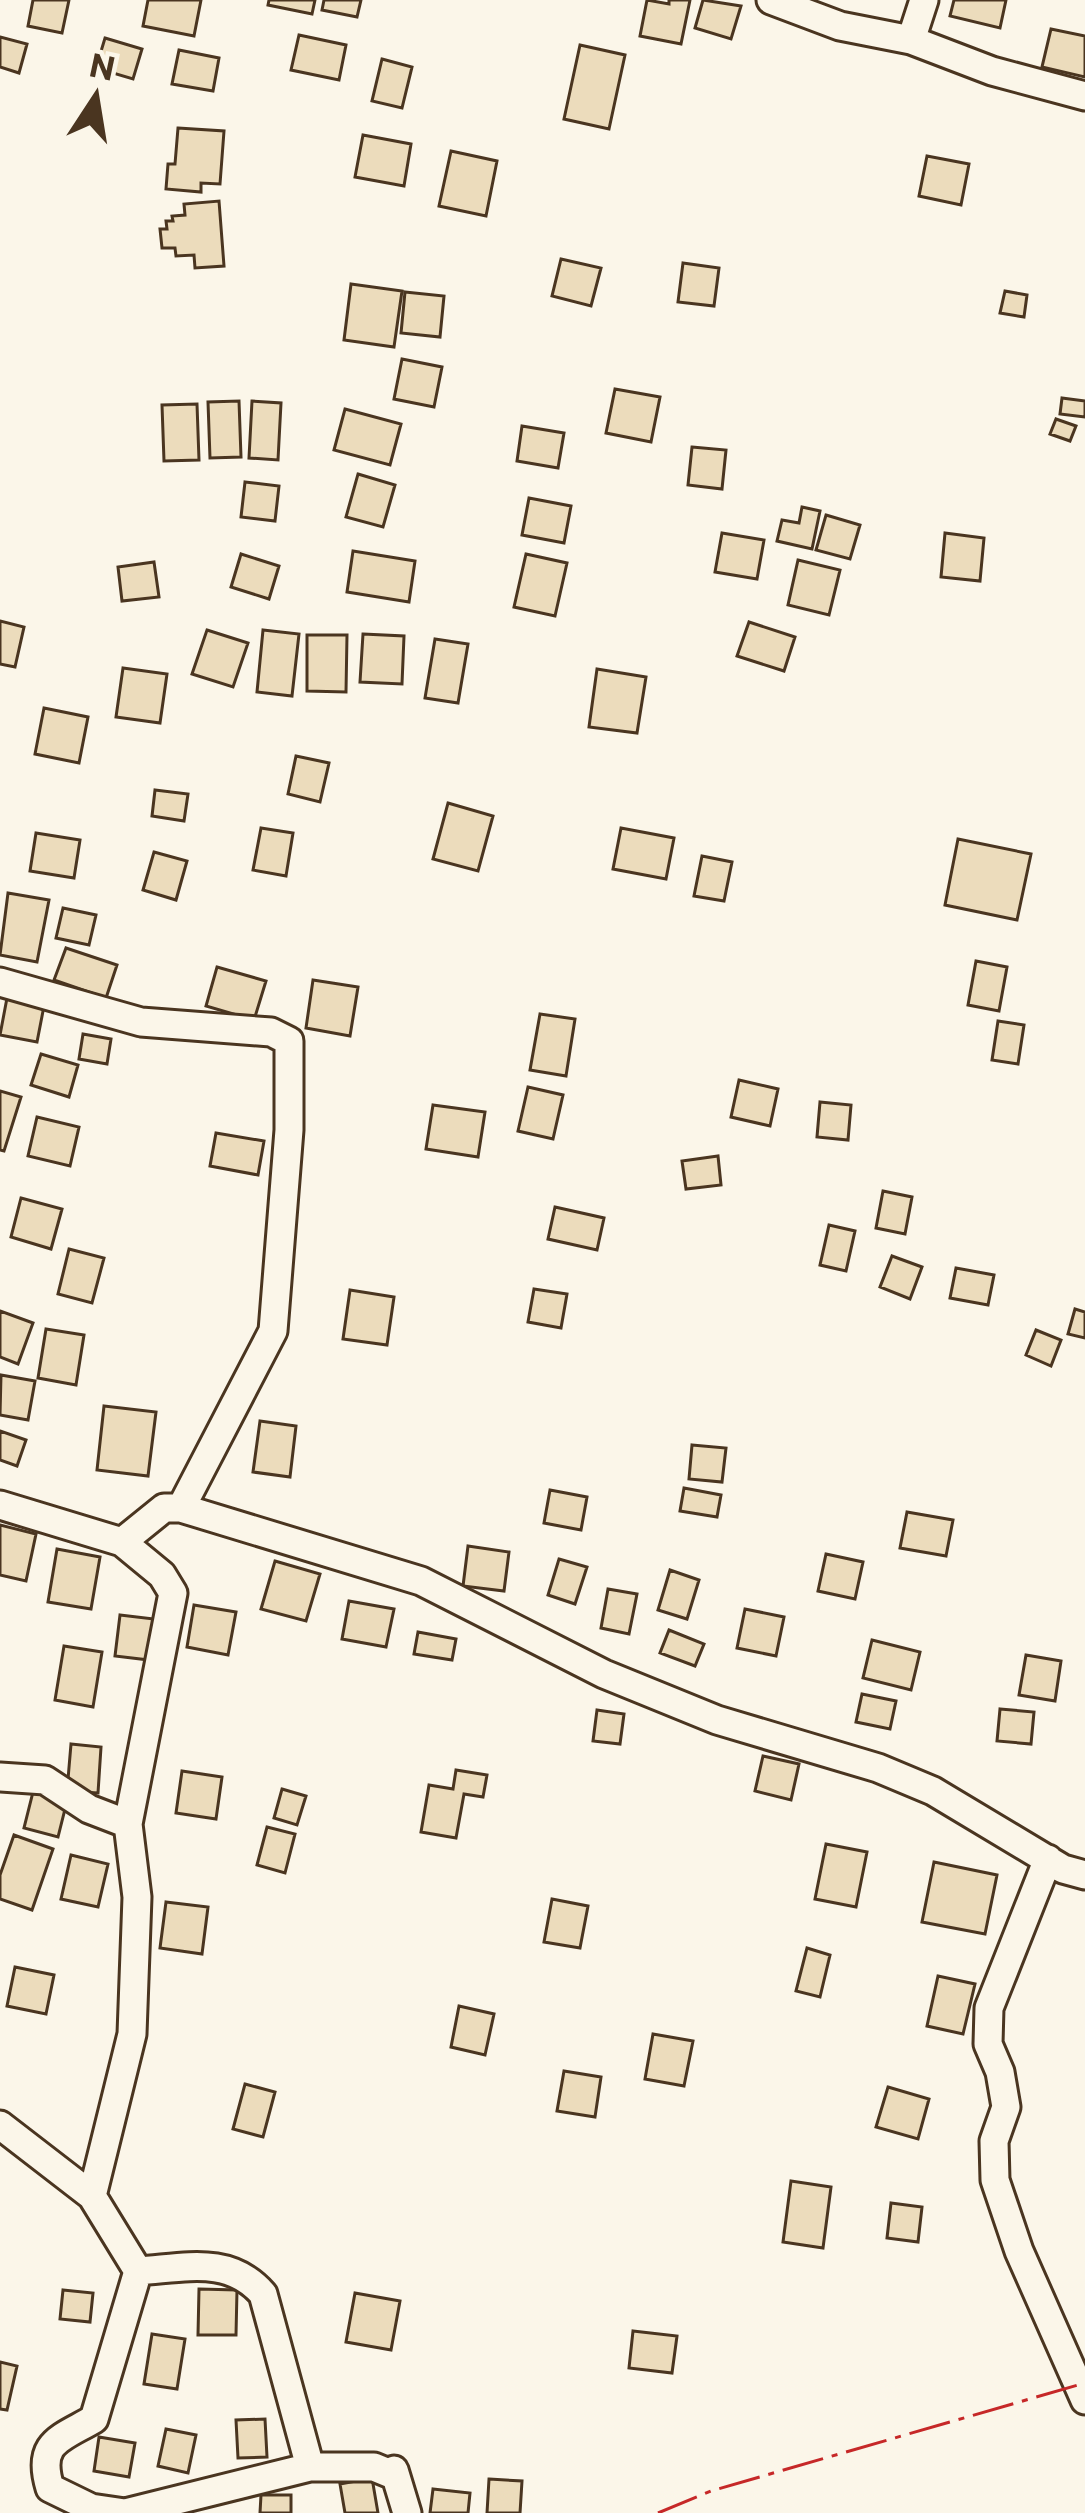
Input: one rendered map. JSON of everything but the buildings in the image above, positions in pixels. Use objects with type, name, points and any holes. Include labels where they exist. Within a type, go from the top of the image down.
[{"type":"street","points":[[771,0],[840,26],[911,40],[992,70],[1085,96]]},
{"type":"street","points":[[911,40],[924,0]]},
{"type":"street","points":[[0,982],[141,1022],[272,1032],[289,1041],[290,1130],[273,1331],[181,1508]]},
{"type":"street","points":[[0,1504],[122,1542],[162,1575],[173,1593],[128,1824],[137,1897],[132,2034],[92,2196]]},
{"type":"street","points":[[122,1542],[164,1508],[181,1508],[307,1550],[422,1581],[604,1674],[717,1720],[878,1768],[933,1791],[1048,1859],[1085,1875]]},
{"type":"street","points":[[0,1777],[45,1780],[89,1809],[128,1824]]},
{"type":"street","points":[[1048,1859],[989,2008],[988,2044],[1000,2072],[1006,2107],[994,2141],[995,2180],[1019,2251],[1085,2400]]},
{"type":"street","points":[[0,2125],[92,2196],[138,2271],[94,2420],[58,2437],[44,2468],[50,2488],[91,2508],[124,2513],[310,2467],[374,2467],[391,2474],[394,2470],[407,2513]]},
{"type":"street","points":[[138,2271],[230,2268],[248,2276],[263,2294],[310,2467]]},
{"type":"power","points":[[658,2513],[711,2491],[1085,2383]]}]
